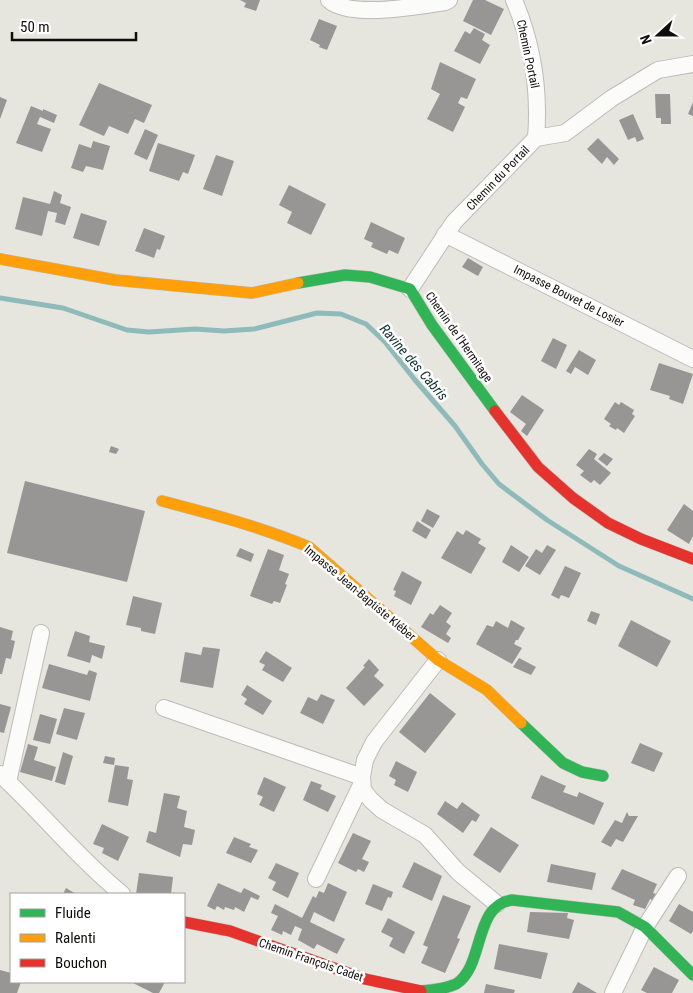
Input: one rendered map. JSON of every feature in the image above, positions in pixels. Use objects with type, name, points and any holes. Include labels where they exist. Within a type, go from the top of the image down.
[{"type":"street","points":[[329,0],[334,4],[353,9],[396,10],[449,0]]},
{"type":"street","name":"Chemin Portail","points":[[514,0],[526,30],[535,74],[538,111],[536,138]]},
{"type":"street","name":"Chemin du Portail","points":[[410,289],[454,222],[536,138],[565,133],[612,98],[658,70],[693,64]]},
{"type":"street","name":"Impasse Bouvet de Losier","points":[[445,234],[693,359]]},
{"type":"street","name":"Chemin de l'Hermitage","points":[[0,259],[115,280],[252,293],[281,286],[344,276],[370,277],[410,289],[432,325],[538,467],[573,498],[608,522],[641,539],[693,559]]},
{"type":"street","name":"Impasse Jean-Baptiste Kléber","points":[[162,502],[239,522],[283,536],[309,547],[438,660],[487,690],[563,763],[582,772],[603,776]]},
{"type":"street","points":[[41,633],[4,778],[26,798],[97,874],[121,893]]},
{"type":"street","points":[[438,660],[374,742],[365,760],[362,780],[363,790],[382,810],[425,835],[458,872],[497,904]]},
{"type":"street","points":[[164,708],[362,780]]},
{"type":"street","points":[[316,879],[362,780]]},
{"type":"street","points":[[613,993],[645,927],[678,876]]},
{"type":"street","points":[[466,993],[468,972],[491,911],[497,904],[507,899],[618,912],[645,927],[693,975]]},
{"type":"street","name":"Chemin François Cadet","points":[[185,922],[230,931],[365,979],[417,991],[436,990],[447,987],[456,983],[468,972]]},
{"type":"building","points":[[240,0],[260,0],[256,11],[244,7],[246,3]]},
{"type":"building","points":[[473,0],[485,0],[504,9],[491,35],[463,21]]},
{"type":"building","points":[[319,19],[337,26],[327,50],[310,40]]},
{"type":"building","points":[[474,28],[485,34],[482,40],[490,45],[480,64],[454,51],[465,31],[470,34]]},
{"type":"building","points":[[440,62],[476,79],[467,99],[461,97],[458,103],[465,107],[453,132],[427,119],[440,94],[431,89]]},
{"type":"building","points":[[99,83],[152,105],[144,123],[135,119],[128,134],[109,126],[104,136],[79,125]]},
{"type":"building","points":[[655,94],[670,94],[671,124],[661,124],[661,118],[656,118]]},
{"type":"building","points":[[0,97],[7,100],[0,119]]},
{"type":"building","points":[[693,102],[693,116],[688,114]]},
{"type":"building","points":[[31,106],[57,115],[54,123],[40,117],[37,124],[51,129],[42,152],[16,143]]},
{"type":"building","points":[[633,114],[644,139],[637,142],[635,137],[628,140],[619,120]]},
{"type":"building","points":[[145,129],[158,135],[147,160],[134,154]]},
{"type":"building","points":[[598,138],[619,159],[614,165],[607,157],[602,164],[587,149]]},
{"type":"building","points":[[93,141],[110,146],[103,170],[86,166],[83,172],[71,168],[79,144],[91,148]]},
{"type":"building","points":[[158,143],[195,155],[188,174],[183,172],[179,181],[149,171]]},
{"type":"building","points":[[216,155],[234,161],[222,196],[203,189]]},
{"type":"building","points":[[289,185],[326,204],[311,235],[287,223],[292,212],[279,205]]},
{"type":"building","points":[[54,191],[62,195],[60,203],[71,207],[65,225],[55,222],[57,213],[48,211],[42,236],[15,229],[23,197],[50,204]]},
{"type":"building","points":[[81,213],[107,221],[99,246],[73,238]]},
{"type":"building","points":[[371,222],[405,238],[398,254],[389,250],[387,254],[371,247],[373,243],[364,239]]},
{"type":"building","points":[[144,228],[165,236],[160,250],[157,249],[154,258],[135,251]]},
{"type":"building","points":[[468,258],[483,267],[478,276],[462,267]]},
{"type":"building","points":[[553,338],[567,345],[556,369],[541,361]]},
{"type":"building","points":[[579,350],[596,360],[588,375],[575,367],[571,374],[566,371]]},
{"type":"building","points":[[659,363],[693,374],[683,404],[669,399],[670,396],[650,390]]},
{"type":"building","points":[[522,395],[544,410],[527,436],[521,431],[526,424],[510,412]]},
{"type":"building","points":[[615,402],[619,405],[621,402],[634,410],[632,414],[635,416],[624,433],[617,428],[616,430],[609,426],[611,424],[604,419]]},
{"type":"building","points":[[111,446],[119,449],[116,454],[109,452]]},
{"type":"building","points":[[589,449],[597,454],[594,459],[611,473],[600,485],[594,480],[591,483],[580,475],[584,471],[576,465]]},
{"type":"building","points":[[604,453],[613,459],[607,466],[598,459]]},
{"type":"building","points":[[25,481],[145,511],[127,582],[7,553]]},
{"type":"building","points":[[684,504],[693,511],[693,536],[689,544],[667,530]]},
{"type":"building","points":[[427,509],[440,516],[433,528],[421,521]]},
{"type":"building","points":[[417,521],[431,530],[426,539],[412,531]]},
{"type":"building","points":[[466,530],[481,539],[478,543],[486,548],[471,574],[441,558],[457,531],[463,535]]},
{"type":"building","points":[[511,545],[529,557],[519,572],[502,562]]},
{"type":"building","points":[[547,545],[556,550],[540,575],[525,566],[536,549],[542,553]]},
{"type":"building","points":[[240,548],[254,554],[251,562],[236,556]]},
{"type":"building","points":[[268,549],[284,555],[279,570],[289,574],[280,603],[274,601],[272,604],[250,596]]},
{"type":"building","points":[[565,566],[581,573],[569,598],[561,595],[559,599],[551,595]]},
{"type":"building","points":[[402,571],[422,582],[411,605],[394,596],[396,591],[393,590]]},
{"type":"building","points":[[133,596],[162,603],[155,634],[141,631],[141,628],[126,625]]},
{"type":"building","points":[[440,605],[452,613],[446,622],[451,626],[446,634],[451,638],[448,643],[421,627],[430,613],[433,615]]},
{"type":"building","points":[[591,611],[600,614],[596,625],[587,621]]},
{"type":"building","points":[[511,620],[525,628],[514,644],[522,648],[512,664],[476,644],[487,625],[493,627],[496,621],[508,628]]},
{"type":"building","points":[[631,620],[671,641],[657,667],[618,646]]},
{"type":"building","points":[[0,627],[13,631],[11,640],[15,641],[11,659],[6,658],[2,674],[0,674]]},
{"type":"building","points":[[75,631],[90,636],[89,642],[105,646],[102,659],[92,655],[90,663],[67,656]]},
{"type":"building","points":[[203,647],[220,649],[213,688],[180,682],[185,652],[201,655]]},
{"type":"building","points":[[266,651],[292,668],[283,682],[262,670],[265,665],[259,662]]},
{"type":"building","points":[[519,658],[536,667],[531,675],[513,667]]},
{"type":"building","points":[[369,659],[379,670],[374,676],[384,685],[364,706],[346,688],[365,667],[363,666]]},
{"type":"building","points":[[49,664],[87,675],[89,670],[97,673],[90,701],[42,688]]},
{"type":"building","points":[[247,685],[272,701],[263,715],[244,704],[247,699],[241,695]]},
{"type":"building","points":[[430,693],[456,714],[425,753],[399,732]]},
{"type":"building","points":[[321,694],[335,700],[323,724],[300,713],[308,697],[317,701]]},
{"type":"building","points":[[0,704],[11,707],[4,733],[0,732]]},
{"type":"building","points":[[64,708],[85,713],[77,740],[56,734]]},
{"type":"building","points":[[40,714],[57,719],[50,744],[33,740]]},
{"type":"building","points":[[640,743],[663,753],[654,772],[631,763]]},
{"type":"building","points":[[28,744],[38,747],[34,760],[56,767],[52,781],[20,772]]},
{"type":"building","points":[[63,752],[73,756],[65,785],[55,782]]},
{"type":"building","points":[[105,756],[115,758],[114,765],[103,763]]},
{"type":"building","points":[[396,761],[417,772],[408,792],[394,785],[396,780],[389,776]]},
{"type":"building","points":[[115,765],[129,767],[127,779],[133,780],[128,806],[108,802]]},
{"type":"building","points":[[541,775],[566,786],[563,792],[577,797],[579,792],[604,803],[594,825],[531,798]]},
{"type":"building","points":[[264,777],[286,787],[274,812],[259,805],[263,797],[257,794]]},
{"type":"building","points":[[311,781],[322,785],[320,789],[336,796],[328,812],[303,800]]},
{"type":"building","points":[[164,793],[180,796],[177,808],[187,811],[184,827],[195,830],[192,845],[183,844],[180,857],[146,842],[149,831],[156,833]]},
{"type":"building","points":[[445,801],[457,809],[462,802],[480,815],[476,822],[472,820],[463,833],[437,814]]},
{"type":"building","points":[[627,812],[629,816],[638,816],[623,842],[616,839],[611,847],[601,842],[615,820],[622,823]]},
{"type":"building","points":[[102,824],[129,837],[118,861],[102,853],[104,848],[93,844]]},
{"type":"building","points":[[491,827],[519,845],[500,873],[473,855]]},
{"type":"building","points":[[353,833],[371,841],[362,859],[369,862],[364,872],[358,869],[356,872],[338,863]]},
{"type":"building","points":[[234,837],[251,844],[249,847],[258,850],[251,863],[226,853]]},
{"type":"building","points":[[414,862],[442,876],[432,901],[402,887]]},
{"type":"building","points":[[276,863],[299,873],[288,898],[272,890],[276,882],[268,878]]},
{"type":"building","points":[[551,864],[596,873],[592,890],[547,882]]},
{"type":"building","points":[[622,869],[657,884],[653,893],[657,894],[654,901],[650,899],[645,909],[633,905],[635,900],[611,889]]},
{"type":"building","points":[[139,873],[173,877],[171,893],[136,893]]},
{"type":"building","points":[[218,883],[241,893],[244,888],[260,896],[258,900],[251,897],[244,912],[235,907],[234,910],[225,907],[224,910],[217,906],[215,910],[207,906]]},
{"type":"building","points":[[328,883],[347,892],[334,922],[314,912],[310,922],[345,939],[337,954],[317,944],[314,949],[298,940],[302,929],[295,926],[291,935],[283,931],[282,935],[271,930],[278,916],[271,913],[275,904],[302,918],[313,896],[316,898],[319,891],[324,893]]},
{"type":"building","points":[[373,884],[393,892],[391,898],[388,897],[382,911],[365,904]]},
{"type":"building","points":[[66,888],[74,893],[64,893]]},
{"type":"building","points":[[443,895],[471,906],[457,938],[460,939],[445,973],[421,963],[428,947],[423,945]]},
{"type":"building","points":[[679,904],[693,912],[693,931],[691,934],[669,921]]},
{"type":"building","points":[[530,912],[568,913],[567,918],[574,920],[569,939],[527,932]]},
{"type":"building","points":[[388,918],[415,932],[404,954],[389,946],[393,938],[381,932]]},
{"type":"building","points":[[499,944],[548,953],[541,979],[494,969]]},
{"type":"building","points":[[654,967],[679,980],[672,993],[647,993],[641,990]]},
{"type":"building","points":[[0,970],[10,973],[10,983],[21,983],[17,993],[0,993]]},
{"type":"building","points":[[578,982],[597,993],[572,993]]},
{"type":"building","points":[[133,983],[164,983],[159,993],[153,993]]},
{"type":"building","points":[[486,984],[515,990],[514,993],[484,993]]},
{"type":"waterway","name":"Ravine des Cabris","points":[[0,298],[63,308],[127,330],[149,332],[195,329],[224,331],[254,329],[317,313],[341,314],[366,324],[385,342],[455,426],[499,484],[547,520],[619,566],[693,599]]},
{"type":"traffic: fast","points":[[298,283],[345,275],[370,277],[410,289],[432,325],[495,411]]},
{"type":"traffic: fast","points":[[521,723],[563,763],[582,772],[603,776]]},
{"type":"traffic: fast","points":[[421,991],[439,989],[456,984],[465,975],[471,964],[485,924],[491,913],[500,904],[512,900],[618,912],[645,927],[693,975]]},
{"type":"traffic: slow","points":[[0,259],[115,280],[252,293],[298,283]]},
{"type":"traffic: slow","points":[[162,501],[255,527],[309,547],[438,660],[487,690],[521,723]]},
{"type":"traffic: jam","points":[[495,411],[538,467],[573,498],[608,523],[641,539],[693,559]]},
{"type":"traffic: jam","points":[[185,922],[230,931],[365,979],[421,991]]}]
